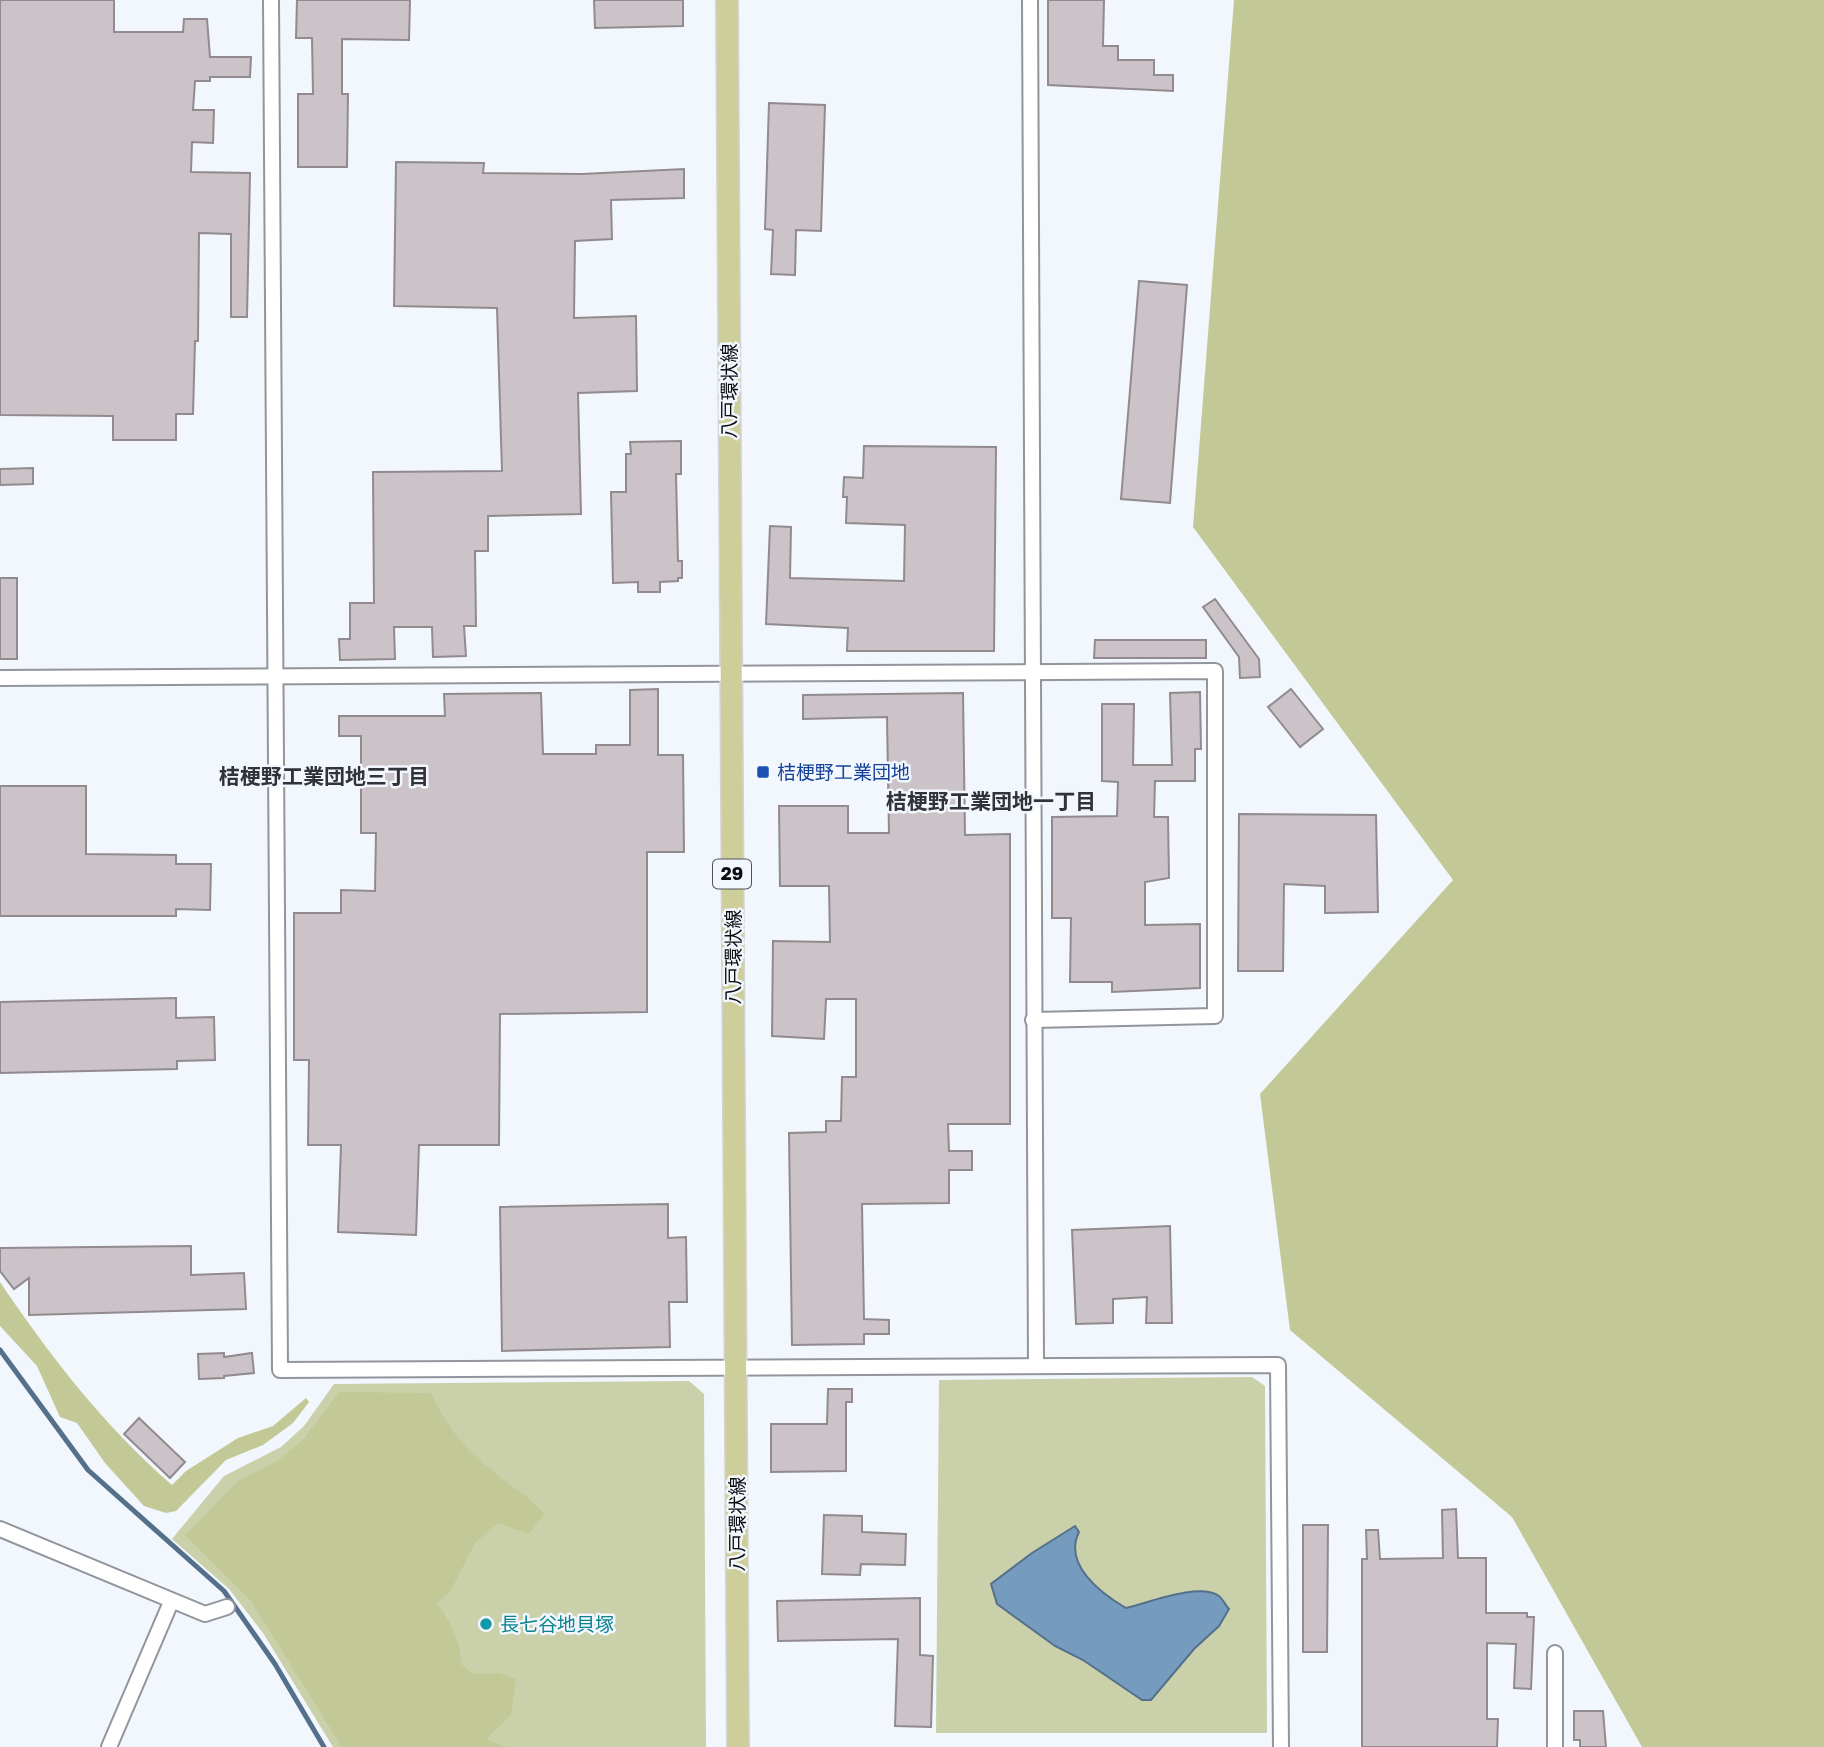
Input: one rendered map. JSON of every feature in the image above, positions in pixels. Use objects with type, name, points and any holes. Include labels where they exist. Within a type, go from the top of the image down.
[{"type":"main road","name":"八戸環状線","points":[[727,0],[737,1747]]},
{"type":"street","points":[[271,0],[280,1370],[1035,1364],[1278,1365],[1281,1747]]},
{"type":"street","points":[[1030,0],[1035,1364]]},
{"type":"street","points":[[0,678],[731,676],[1215,671],[1215,1016],[1033,1020]]},
{"type":"street","points":[[0,1529],[205,1614],[227,1607]]},
{"type":"street","points":[[109,1747],[171,1602]]},
{"type":"street","points":[[1555,1653],[1555,1747]]},
{"type":"green space","points":[[1234,0],[1824,0],[1824,1747],[1642,1747],[1512,1517],[1290,1330],[1260,1094],[1453,880],[1193,527]]},
{"type":"green space","points":[[0,1282],[38,1336],[101,1415],[172,1485],[186,1471],[238,1438],[273,1426],[306,1398],[309,1402],[293,1423],[263,1445],[226,1460],[176,1511],[166,1513],[144,1506],[105,1463],[77,1423],[60,1417],[37,1366],[0,1326]]},
{"type":"green space","points":[[1252,1377],[1265,1386],[1267,1733],[936,1733],[939,1380]]},
{"type":"green space","points":[[689,1381],[704,1394],[706,1747],[333,1747],[263,1633],[229,1589],[172,1539],[224,1476],[281,1447],[304,1426],[334,1384]]},
{"type":"green space","points":[[339,1392],[431,1393],[463,1443],[544,1514],[529,1534],[498,1523],[475,1543],[450,1592],[436,1603],[454,1632],[462,1665],[474,1674],[499,1673],[516,1679],[511,1715],[486,1739],[506,1747],[342,1747],[251,1601],[185,1535],[238,1481],[277,1461],[303,1440]]},
{"type":"water","points":[[1075,1526],[1079,1532],[1075,1544],[1080,1566],[1095,1586],[1126,1608],[1200,1591],[1219,1596],[1229,1609],[1219,1626],[1194,1649],[1151,1700],[1142,1700],[1083,1660],[1055,1646],[997,1604],[991,1584],[1032,1553]]},
{"type":"building","points":[[0,0],[114,0],[114,32],[183,32],[184,19],[207,19],[210,57],[251,57],[250,77],[210,77],[210,81],[195,81],[193,110],[214,110],[213,143],[192,142],[191,172],[250,173],[247,317],[231,317],[231,234],[199,233],[198,341],[195,341],[193,414],[176,414],[176,440],[113,440],[113,416],[0,415]]},
{"type":"building","points":[[297,0],[410,0],[409,40],[342,39],[342,94],[348,94],[347,167],[298,167],[298,94],[313,94],[312,38],[296,38]]},
{"type":"building","points":[[594,0],[683,0],[683,26],[595,28]]},
{"type":"building","points":[[1048,0],[1104,0],[1103,46],[1118,46],[1118,60],[1154,60],[1154,75],[1173,75],[1173,91],[1048,85]]},
{"type":"building","points":[[769,103],[825,105],[821,231],[796,230],[795,275],[771,274],[773,230],[765,229]]},
{"type":"building","points":[[396,162],[484,163],[483,173],[582,174],[684,169],[684,198],[611,200],[612,239],[575,241],[574,318],[636,316],[637,391],[578,393],[581,514],[488,516],[488,551],[475,551],[476,626],[464,626],[466,656],[433,657],[432,627],[394,627],[395,659],[340,660],[339,639],[350,639],[350,603],[374,603],[373,472],[502,471],[497,308],[394,306]]},
{"type":"building","points":[[1139,281],[1187,285],[1170,503],[1121,499]]},
{"type":"building","points":[[681,441],[681,474],[676,474],[678,561],[682,561],[682,578],[678,578],[678,581],[660,582],[660,592],[638,592],[638,582],[613,583],[611,492],[626,492],[626,454],[631,454],[630,442]]},
{"type":"building","points":[[864,446],[996,447],[994,651],[847,651],[848,628],[766,624],[770,526],[791,527],[790,578],[904,581],[905,525],[846,523],[847,497],[843,497],[844,477],[863,478]]},
{"type":"building","points":[[33,468],[33,484],[0,485],[0,469]]},
{"type":"building","points":[[0,578],[17,578],[17,659],[0,659]]},
{"type":"building","points":[[1215,599],[1259,659],[1260,677],[1240,678],[1239,657],[1203,607]]},
{"type":"building","points":[[1095,640],[1206,640],[1206,658],[1094,658]]},
{"type":"building","points":[[658,689],[658,755],[683,755],[684,852],[647,852],[647,1012],[500,1014],[499,1145],[419,1145],[416,1235],[338,1232],[341,1145],[308,1145],[309,1060],[294,1060],[294,913],[341,913],[341,890],[375,891],[376,833],[361,833],[361,736],[339,736],[339,716],[445,716],[444,694],[541,693],[543,754],[596,754],[596,745],[630,745],[630,690]]},
{"type":"building","points":[[1291,689],[1323,729],[1300,747],[1268,707]]},
{"type":"building","points":[[1200,692],[1201,749],[1195,749],[1195,781],[1155,781],[1154,817],[1168,817],[1169,878],[1145,882],[1145,925],[1200,924],[1200,988],[1112,992],[1112,982],[1070,982],[1071,918],[1052,918],[1052,817],[1117,816],[1118,782],[1102,781],[1102,704],[1134,704],[1133,765],[1172,765],[1170,693]]},
{"type":"building","points":[[963,693],[965,835],[1010,834],[1010,1124],[948,1124],[949,1151],[972,1151],[972,1170],[949,1170],[949,1203],[862,1204],[864,1319],[889,1320],[889,1334],[864,1334],[864,1344],[792,1345],[789,1133],[826,1132],[826,1121],[841,1121],[842,1077],[856,1077],[856,999],[826,999],[824,1039],[772,1036],[773,941],[830,942],[829,886],[780,886],[779,806],[848,806],[848,833],[889,833],[887,717],[803,719],[803,695]]},
{"type":"building","points":[[0,786],[86,786],[86,854],[176,855],[176,864],[211,864],[210,910],[176,909],[176,916],[0,916]]},
{"type":"building","points":[[1239,814],[1376,815],[1378,912],[1325,913],[1325,886],[1284,884],[1283,971],[1238,971]]},
{"type":"building","points":[[176,998],[176,1018],[214,1017],[215,1060],[177,1061],[177,1069],[0,1073],[0,1002]]},
{"type":"building","points":[[668,1204],[668,1238],[686,1237],[687,1302],[669,1302],[670,1347],[502,1351],[500,1207]]},
{"type":"building","points":[[1170,1226],[1172,1323],[1146,1323],[1147,1297],[1113,1299],[1113,1323],[1076,1324],[1072,1230]]},
{"type":"building","points":[[191,1246],[191,1275],[244,1273],[246,1309],[29,1315],[29,1278],[14,1289],[0,1271],[0,1248]]},
{"type":"building","points":[[224,1353],[224,1357],[252,1353],[254,1373],[199,1379],[198,1354]]},
{"type":"building","points":[[828,1389],[852,1389],[852,1402],[846,1402],[846,1471],[771,1472],[771,1424],[827,1424]]},
{"type":"building","points":[[139,1418],[185,1462],[170,1478],[124,1434]]},
{"type":"building","points":[[1456,1509],[1458,1558],[1486,1558],[1486,1613],[1527,1613],[1527,1617],[1534,1617],[1531,1689],[1514,1688],[1516,1644],[1487,1643],[1487,1719],[1498,1719],[1497,1747],[1362,1747],[1362,1559],[1367,1559],[1366,1530],[1378,1530],[1380,1559],[1443,1558],[1442,1510]]},
{"type":"building","points":[[824,1515],[862,1516],[862,1532],[906,1534],[905,1565],[861,1564],[860,1575],[822,1574]]},
{"type":"building","points":[[1303,1525],[1328,1525],[1327,1652],[1303,1652]]},
{"type":"building","points":[[920,1598],[920,1655],[933,1656],[931,1727],[895,1726],[898,1639],[778,1641],[777,1601]]},
{"type":"building","points":[[1574,1711],[1603,1711],[1606,1747],[1580,1747],[1580,1740],[1574,1740]]},
{"type":"waterway","points":[[0,1350],[88,1470],[224,1591],[275,1664],[324,1747]]},
{"type":"place","name":"桔梗野工業団地","points":[[763,772]]},
{"type":"place","name":"長七谷地貝塚","points":[[486,1624]]},
{"type":"district","name":"桔梗野工業団地三丁目","points":[[324,777]]},
{"type":"district","name":"桔梗野工業団地一丁目","points":[[991,802]]}]
